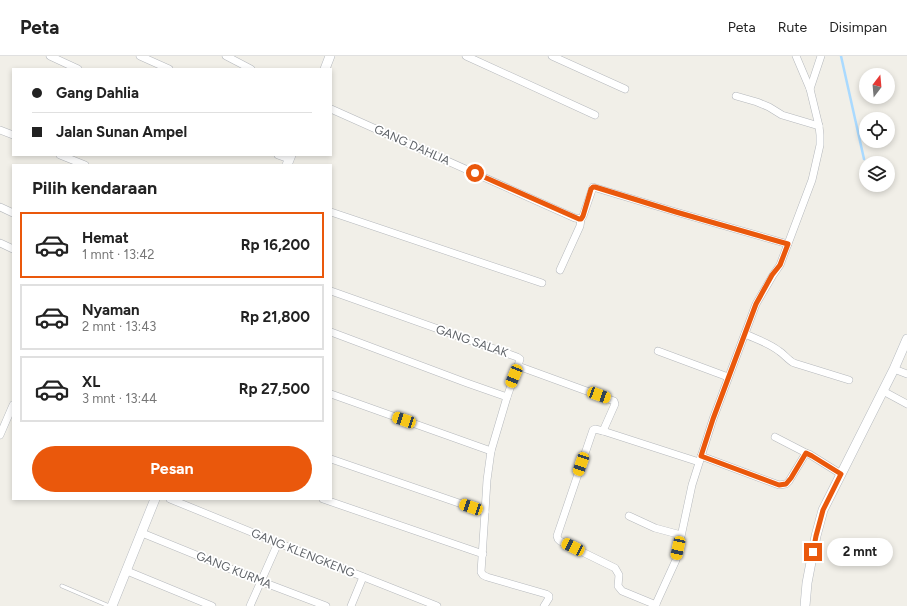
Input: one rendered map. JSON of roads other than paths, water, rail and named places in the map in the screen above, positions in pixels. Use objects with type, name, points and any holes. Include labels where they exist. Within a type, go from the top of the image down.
[{"type":"main road","points":[[325,68],[330,56]]},
{"type":"main road","points":[[805,606],[807,583],[816,536],[835,470],[883,391],[907,339]]},
{"type":"main road","points":[[112,606],[155,500]]},
{"type":"street","points":[[50,56],[76,68]]},
{"type":"street","points":[[140,56],[168,68]]},
{"type":"street","points":[[226,56],[250,68]]},
{"type":"street","points":[[466,56],[595,115]]},
{"type":"street","points":[[552,56],[625,89]]},
{"type":"street","points":[[796,56],[810,89],[819,126],[820,145],[812,180],[780,265],[772,275],[756,304],[728,377],[713,419],[700,459],[692,486],[676,560],[656,605],[622,591],[618,586],[619,575],[615,568],[558,539],[557,536],[593,430],[595,429],[700,459],[779,485],[786,484],[809,455]]},
{"type":"street","points":[[810,89],[821,56]]},
{"type":"street","points":[[736,96],[757,102],[782,115],[819,126]]},
{"type":"street","name":"GANG DAHLIA","points":[[332,109],[581,219]]},
{"type":"street","points":[[0,130],[12,135]]},
{"type":"street","points":[[62,156],[82,164]]},
{"type":"street","points":[[560,270],[580,226],[591,189],[593,187],[788,244]]},
{"type":"street","points":[[0,207],[12,213]]},
{"type":"street","points":[[332,212],[542,283]]},
{"type":"street","points":[[0,243],[12,249]]},
{"type":"street","name":"GANG SALAK","points":[[332,291],[517,357],[520,359],[518,366],[614,401],[615,404],[603,431]]},
{"type":"street","points":[[332,332],[506,397]]},
{"type":"street","points":[[745,334],[768,344],[794,363],[849,380]]},
{"type":"street","points":[[658,351],[728,377]]},
{"type":"street","points":[[518,366],[506,397],[492,451],[487,480],[481,572],[483,575],[546,594],[549,598],[544,606]]},
{"type":"street","points":[[894,369],[907,374]]},
{"type":"street","points":[[883,391],[907,404]]},
{"type":"street","points":[[332,394],[492,451]]},
{"type":"street","points":[[0,435],[12,407]]},
{"type":"street","points":[[775,437],[835,470]]},
{"type":"street","points":[[332,459],[485,512]]},
{"type":"street","name":"GANG KLENGKENG","points":[[172,500],[437,606]]},
{"type":"street","points":[[326,500],[483,554]]},
{"type":"street","points":[[629,516],[655,528],[681,535]]},
{"type":"street","name":"GANG KURMA","points":[[142,533],[326,606]]},
{"type":"street","points":[[250,606],[278,543]]},
{"type":"street","points":[[127,571],[212,606]]},
{"type":"street","points":[[351,606],[363,577]]},
{"type":"lane","points":[[62,586],[109,606]]},
{"type":"waterway","points":[[841,56],[863,156]]}]
